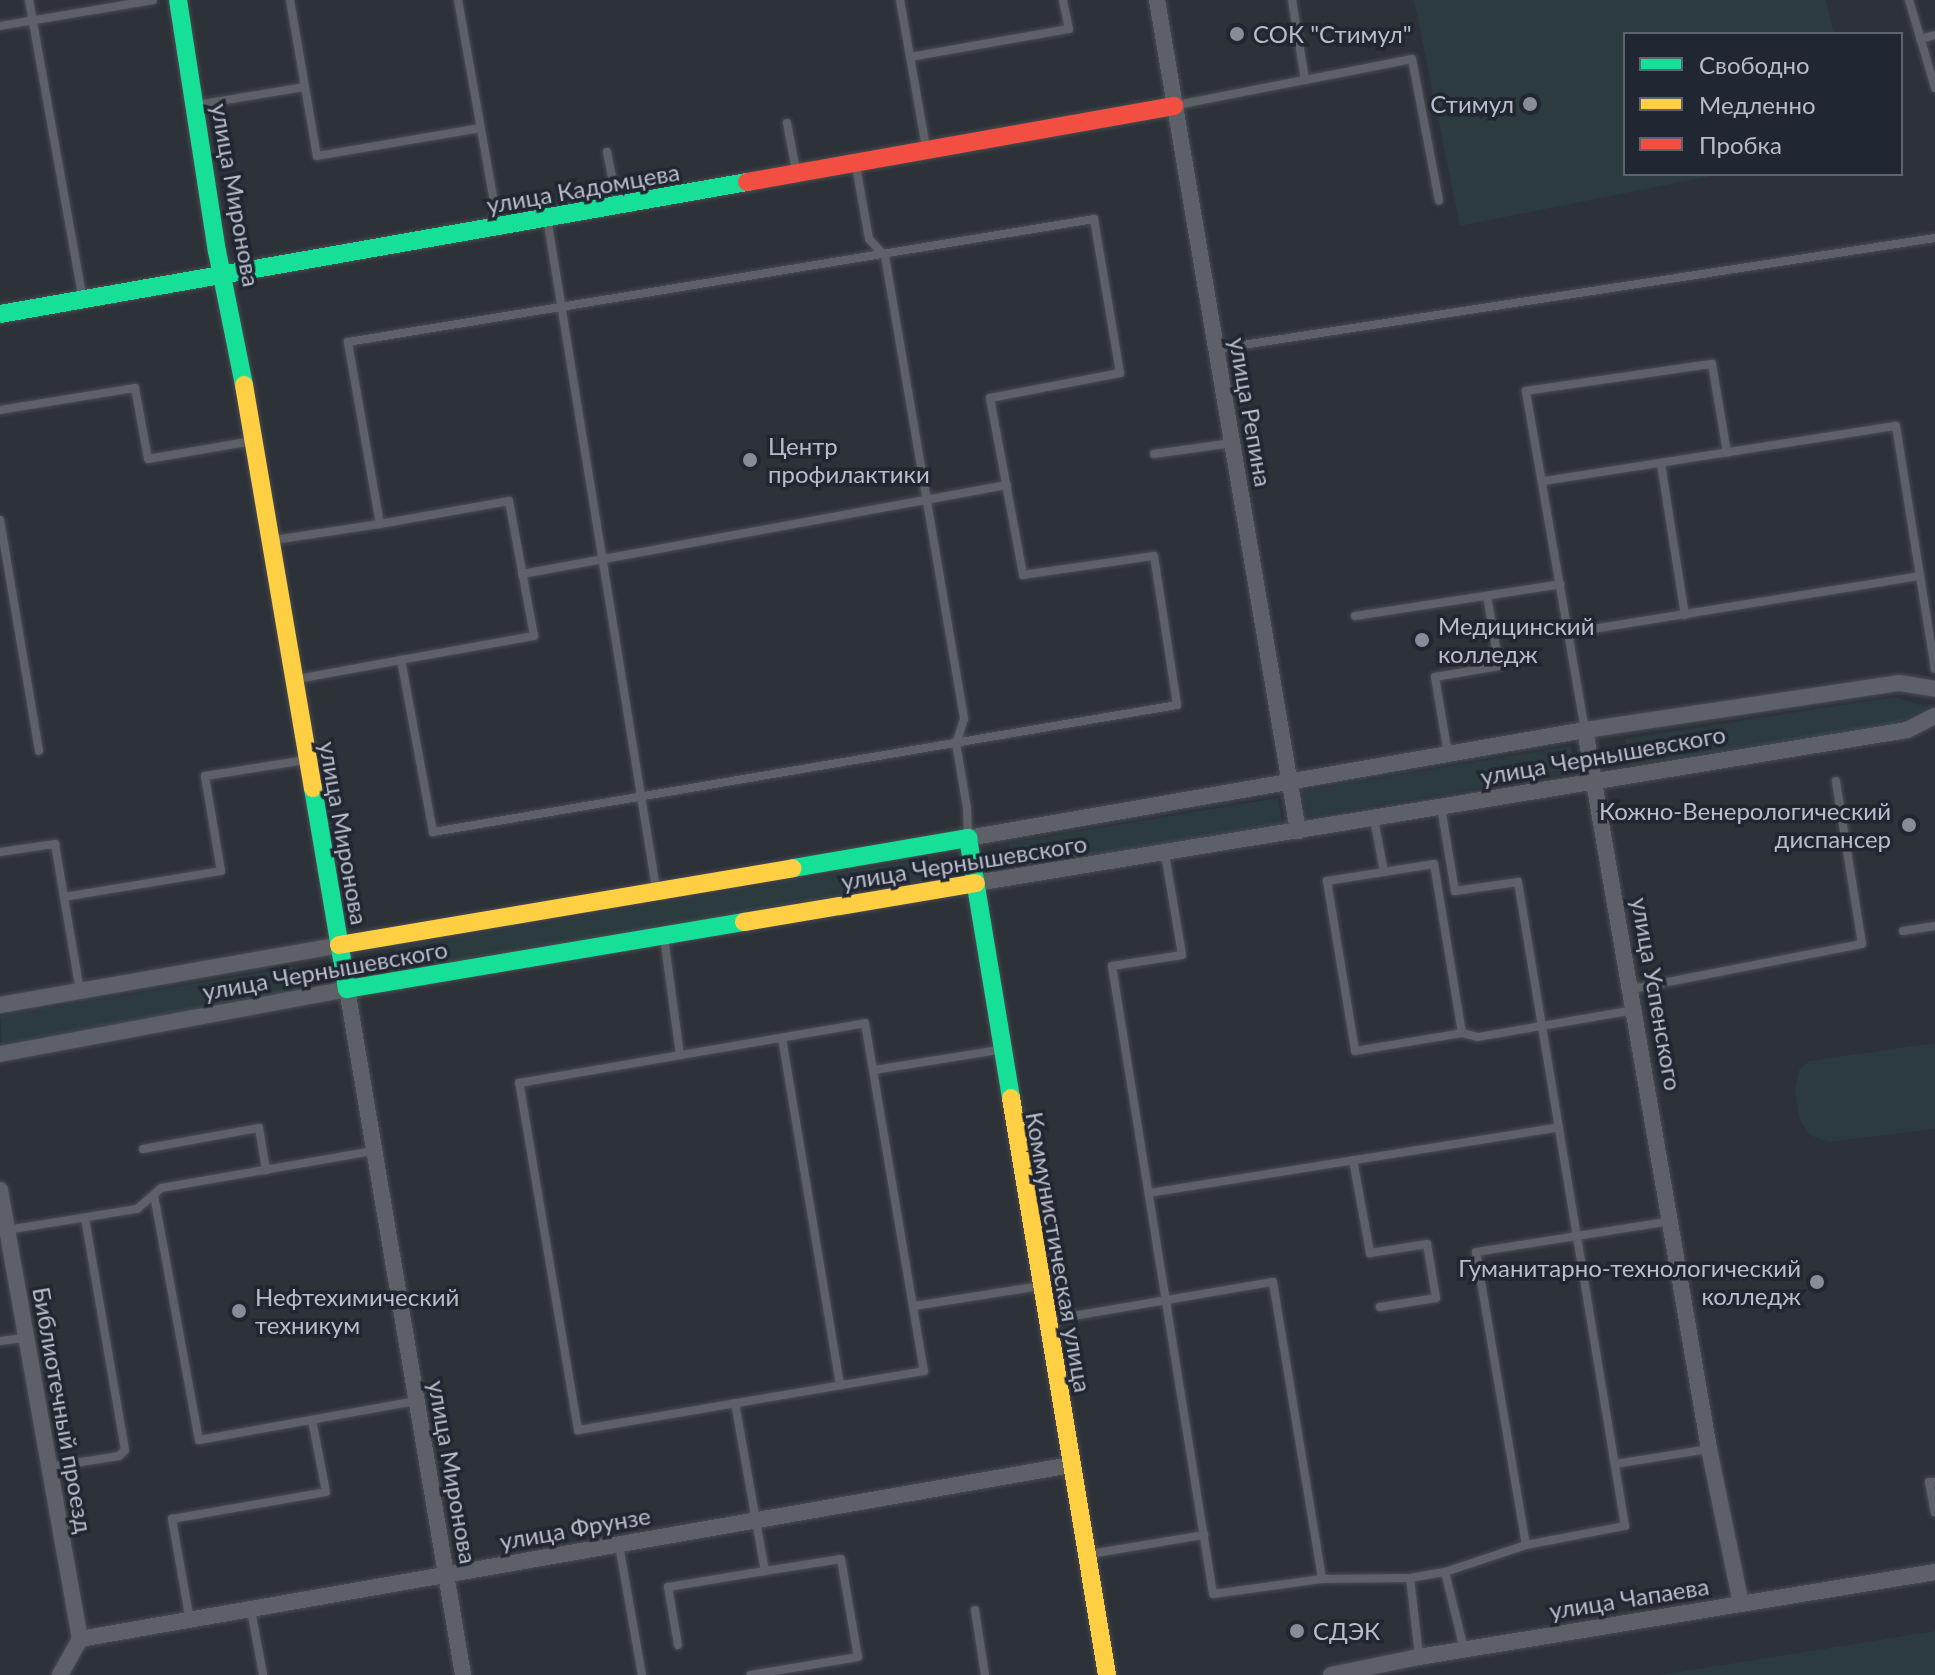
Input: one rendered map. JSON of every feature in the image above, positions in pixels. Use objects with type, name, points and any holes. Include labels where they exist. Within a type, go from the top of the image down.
[{"type":"main road","name":"улица Миронова","points":[[178,0],[217,251],[225,276],[347,989]]},
{"type":"main road","name":"улица Кадомцева","points":[[0,314],[1174,106]]},
{"type":"main road","name":"Коммунистическая улица","points":[[968,838],[1107,1675]]},
{"type":"main road","name":"улица Чернышевского","points":[[339,945],[968,838]]},
{"type":"main road","name":"улица Чернышевского","points":[[347,989],[976,883]]},
{"type":"street","name":"улица Репина","points":[[1157,0],[1298,831]]},
{"type":"street","name":"улица Чернышевского","points":[[968,838],[1585,730],[1899,683],[1935,689]]},
{"type":"street","name":"улица Чернышевского","points":[[976,883],[1374,819],[1594,779],[1907,730],[1935,716]]},
{"type":"street","name":"улица Успенского","points":[[1585,730],[1709,1449],[1741,1604]]},
{"type":"street","name":"улица Чернышевского","points":[[0,1005],[339,945]]},
{"type":"street","name":"улица Чернышевского","points":[[0,1054],[347,989]]},
{"type":"street","name":"улица Миронова","points":[[347,989],[463,1675]]},
{"type":"street","name":"Библиотечный проезд","points":[[0,1190],[80,1639]]},
{"type":"street","name":"улица Фрунзе","points":[[80,1639],[1071,1465]]},
{"type":"street","name":"улица Чапаева","points":[[1331,1675],[1464,1649],[1935,1572]]},
{"type":"street","points":[[60,1675],[80,1639]]},
{"type":"lane","points":[[29,0],[83,300]]},
{"type":"lane","points":[[0,26],[153,0]]},
{"type":"lane","points":[[290,0],[317,156],[480,128]]},
{"type":"lane","points":[[458,0],[499,227]]},
{"type":"lane","points":[[900,0],[927,149]]},
{"type":"lane","points":[[910,57],[1069,29],[1063,0]]},
{"type":"lane","points":[[1292,0],[1305,80]]},
{"type":"lane","points":[[1909,0],[1935,88]]},
{"type":"lane","points":[[1920,39],[1935,35]]},
{"type":"lane","points":[[1174,106],[1412,59],[1439,200]]},
{"type":"lane","points":[[196,105],[305,87]]},
{"type":"lane","points":[[787,123],[796,174]]},
{"type":"lane","points":[[607,152],[617,206]]},
{"type":"lane","points":[[855,163],[869,239],[885,256],[964,719],[956,743],[967,808],[968,838]]},
{"type":"lane","points":[[547,218],[600,561],[656,889]]},
{"type":"lane","points":[[380,524],[348,342],[885,256],[1094,219],[1120,373],[990,398],[1023,575],[1154,556],[1177,705],[433,832],[401,660]]},
{"type":"lane","points":[[1216,349],[1935,238]]},
{"type":"lane","name":"улица Успенского","points":[[1585,730],[1526,391],[1712,364],[1727,453]]},
{"type":"lane","points":[[0,410],[135,388],[148,459],[253,441]]},
{"type":"lane","points":[[1544,481],[1896,426],[1935,669]]},
{"type":"lane","points":[[1154,454],[1232,443]]},
{"type":"lane","points":[[1661,464],[1685,615]]},
{"type":"lane","points":[[522,574],[1007,485]]},
{"type":"lane","points":[[270,541],[509,501],[534,636],[294,680]]},
{"type":"lane","points":[[0,520],[39,751]]},
{"type":"lane","points":[[1568,633],[1920,576]]},
{"type":"lane","points":[[1355,616],[1561,584]]},
{"type":"lane","points":[[1448,754],[1435,677],[1499,666],[1487,596]]},
{"type":"lane","points":[[64,897],[221,871],[205,776],[307,760]]},
{"type":"lane","points":[[1632,989],[1862,944],[1836,781]]},
{"type":"lane","points":[[1165,854],[1182,955],[1112,966],[1213,1594],[1322,1579],[1410,1578],[1445,1572],[1526,1545],[1625,1526],[1518,882],[1455,891],[1441,807]]},
{"type":"lane","points":[[1374,819],[1384,872]]},
{"type":"lane","points":[[0,852],[55,844],[80,991]]},
{"type":"lane","points":[[1462,1033],[1434,864],[1327,881],[1355,1051],[1462,1033],[1478,1037],[1635,1010]]},
{"type":"lane","points":[[1903,931],[1935,926]]},
{"type":"lane","points":[[664,936],[680,1055]]},
{"type":"lane","points":[[865,1023],[924,1371],[578,1430],[519,1083],[782,1038],[865,1023]]},
{"type":"lane","points":[[782,1038],[840,1385]]},
{"type":"lane","points":[[874,1070],[1001,1050]]},
{"type":"lane","points":[[1149,1193],[1559,1127]]},
{"type":"lane","points":[[143,1149],[259,1128],[266,1170]]},
{"type":"lane","points":[[7,1231],[137,1209],[161,1188],[374,1151]]},
{"type":"lane","points":[[1353,1160],[1370,1253],[1427,1244],[1436,1298],[1380,1307]]},
{"type":"lane","points":[[154,1195],[199,1440],[416,1401]]},
{"type":"lane","points":[[49,1467],[119,1456],[125,1450],[85,1218]]},
{"type":"lane","points":[[1526,1545],[1476,1252],[1672,1221]]},
{"type":"lane","points":[[1047,1321],[1273,1282],[1322,1579]]},
{"type":"lane","points":[[914,1306],[1040,1286]]},
{"type":"lane","points":[[0,1341],[25,1338]]},
{"type":"lane","points":[[735,1403],[765,1571]]},
{"type":"lane","points":[[190,1621],[172,1519],[326,1492],[312,1420]]},
{"type":"lane","points":[[1615,1464],[1709,1449]]},
{"type":"lane","points":[[1935,1482],[1929,1482],[1935,1512]]},
{"type":"lane","points":[[1086,1555],[1204,1535]]},
{"type":"lane","points":[[619,1545],[642,1675]]},
{"type":"lane","points":[[678,1645],[668,1587],[841,1559],[858,1657],[751,1675]]},
{"type":"lane","points":[[1445,1572],[1464,1649]]},
{"type":"lane","points":[[1410,1578],[1419,1657]]},
{"type":"lane","points":[[251,1610],[263,1675]]},
{"type":"lane","points":[[975,1610],[985,1675]]},
{"type":"shaded area","name":"Стимул","points":[[1414,0],[1826,0],[1834,32],[1623,32],[1623,176],[1711,176],[1460,226]]},
{"type":"shaded area","points":[[1894,697],[1929,707],[1898,723],[1629,765],[1625,739]]},
{"type":"shaded area","points":[[1571,746],[1575,772],[1307,817],[1302,791]]},
{"type":"shaded area","points":[[1278,798],[1282,824],[1014,869],[1009,843]]},
{"type":"shaded area","points":[[922,859],[926,886],[399,974],[395,948]]},
{"type":"shaded area","points":[[299,966],[303,993],[2,1043],[0,1016]]},
{"type":"shaded area","points":[[1935,1043],[1935,1129],[1829,1142],[1809,1135],[1800,1120],[1795,1091],[1799,1070],[1809,1061]]},
{"type":"shaded area","points":[[1935,1631],[1935,1675],[1660,1675],[1773,1657]]},
{"type":"traffic: fast","points":[[178,0],[217,251],[244,385]]},
{"type":"traffic: fast","points":[[0,314],[747,182]]},
{"type":"traffic: fast","points":[[313,788],[347,989],[744,922]]},
{"type":"traffic: fast","points":[[793,868],[968,838],[1011,1098]]},
{"type":"traffic: slow","points":[[244,385],[313,788]]},
{"type":"traffic: slow","points":[[339,945],[793,868]]},
{"type":"traffic: slow","points":[[744,922],[976,883]]},
{"type":"traffic: slow","points":[[1011,1098],[1107,1675]]},
{"type":"traffic: jam","points":[[747,182],[1174,106]]},
{"type":"place","name":"СОК \"Стимул\"","points":[[1237,34]]},
{"type":"place","name":"Стимул","points":[[1530,104]]},
{"type":"place","name":"Центр профилактики","points":[[750,460]]},
{"type":"place","name":"Медицинский колледж","points":[[1422,640]]},
{"type":"place","name":"Кожно-Венерологический диспансер","points":[[1909,825]]},
{"type":"place","name":"Гуманитарно-технологический колледж","points":[[1817,1282]]},
{"type":"place","name":"Нефтехимический техникум","points":[[239,1311]]},
{"type":"place","name":"СДЭК","points":[[1297,1631]]}]
